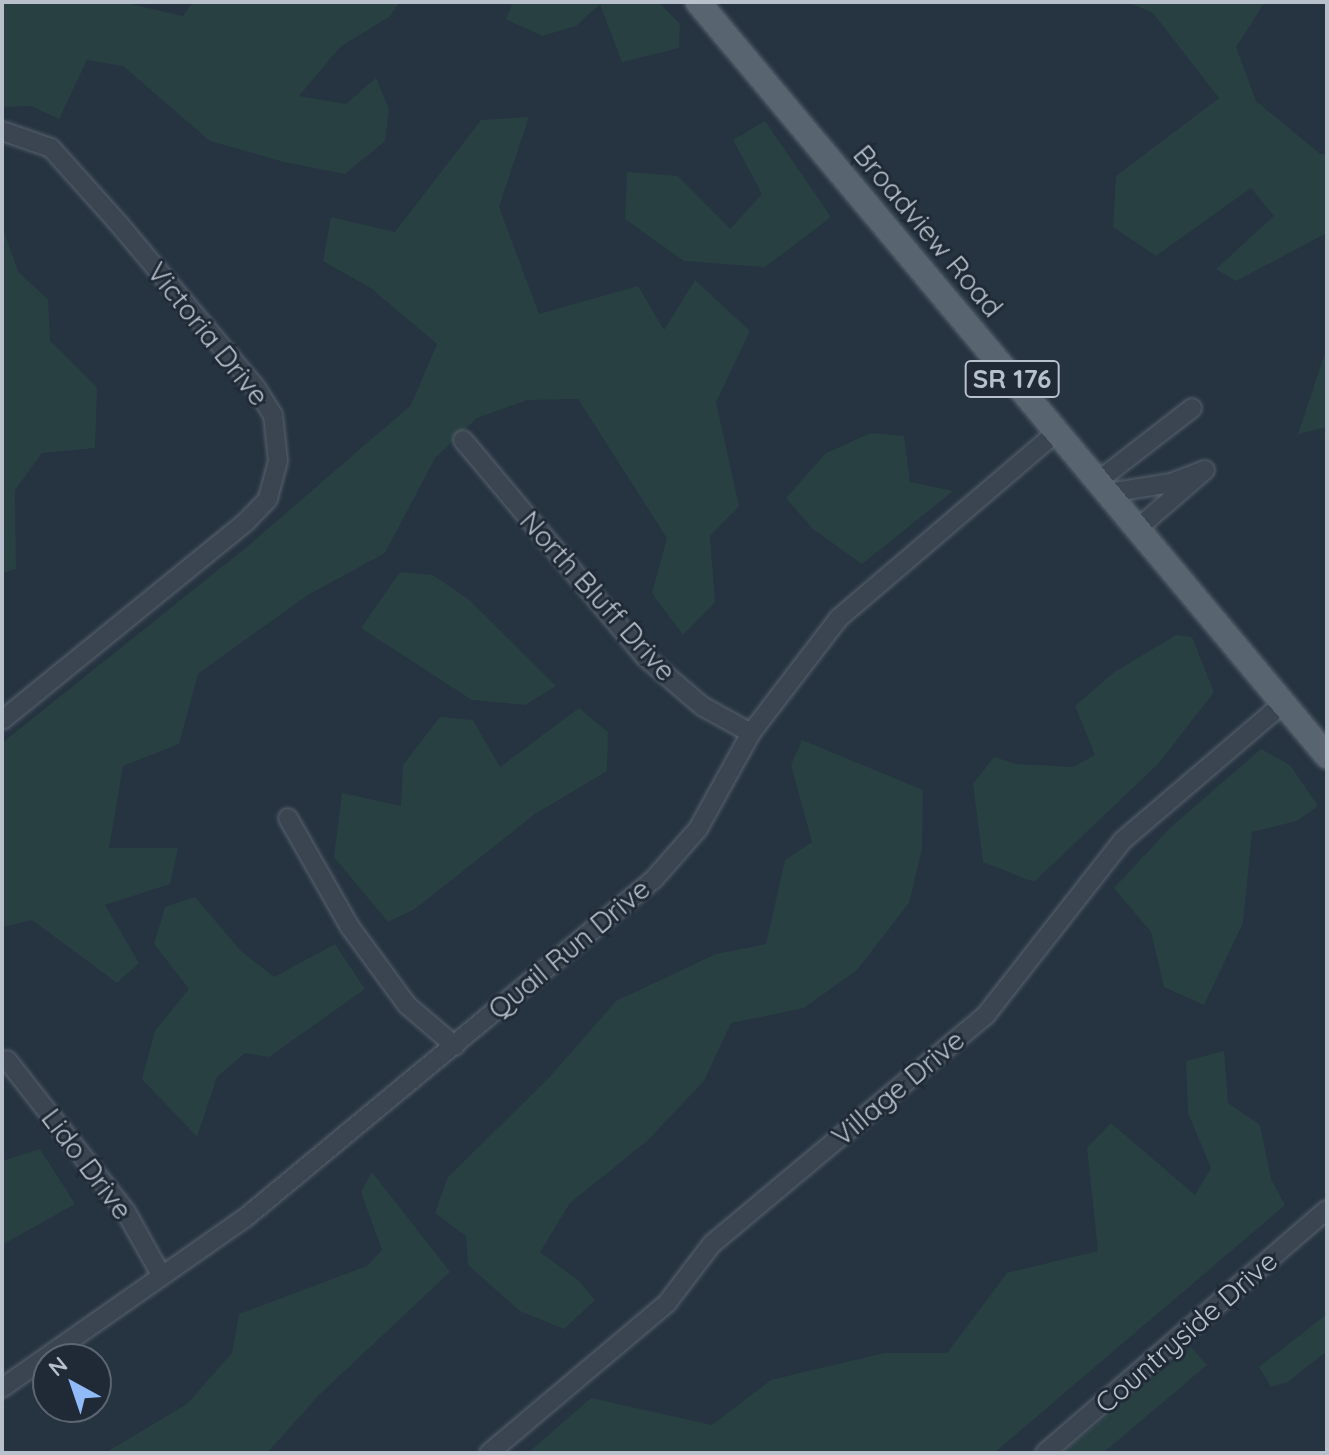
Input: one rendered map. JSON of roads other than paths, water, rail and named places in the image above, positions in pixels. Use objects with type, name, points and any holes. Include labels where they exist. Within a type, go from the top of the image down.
[{"type":"main road","name":"Broadview Road","points":[[698,2],[1327,756]]},
{"type":"street","name":"Victoria Drive","points":[[2,131],[31,139],[63,158],[236,364],[273,415],[278,461],[268,499],[246,522],[2,720]]},
{"type":"street","points":[[1103,487],[1192,408]]},
{"type":"street","name":"Quail Run Drive","points":[[2,1388],[160,1273],[245,1218],[654,879],[698,829],[751,733],[839,618],[1057,432]]},
{"type":"street","name":"North Bluff Drive","points":[[463,440],[645,657],[702,706],[751,733]]},
{"type":"street","points":[[1103,487],[1171,483],[1205,470],[1138,528]]},
{"type":"street","name":"Village Drive","points":[[489,1453],[667,1303],[712,1244],[985,1016],[1122,841],[1285,702]]},
{"type":"street","points":[[288,818],[350,927],[407,1005],[455,1046]]},
{"type":"street","name":"Lido Drive","points":[[7,1060],[126,1212],[160,1273]]},
{"type":"street","name":"Countryside Drive","points":[[1045,1453],[1327,1210]]}]
